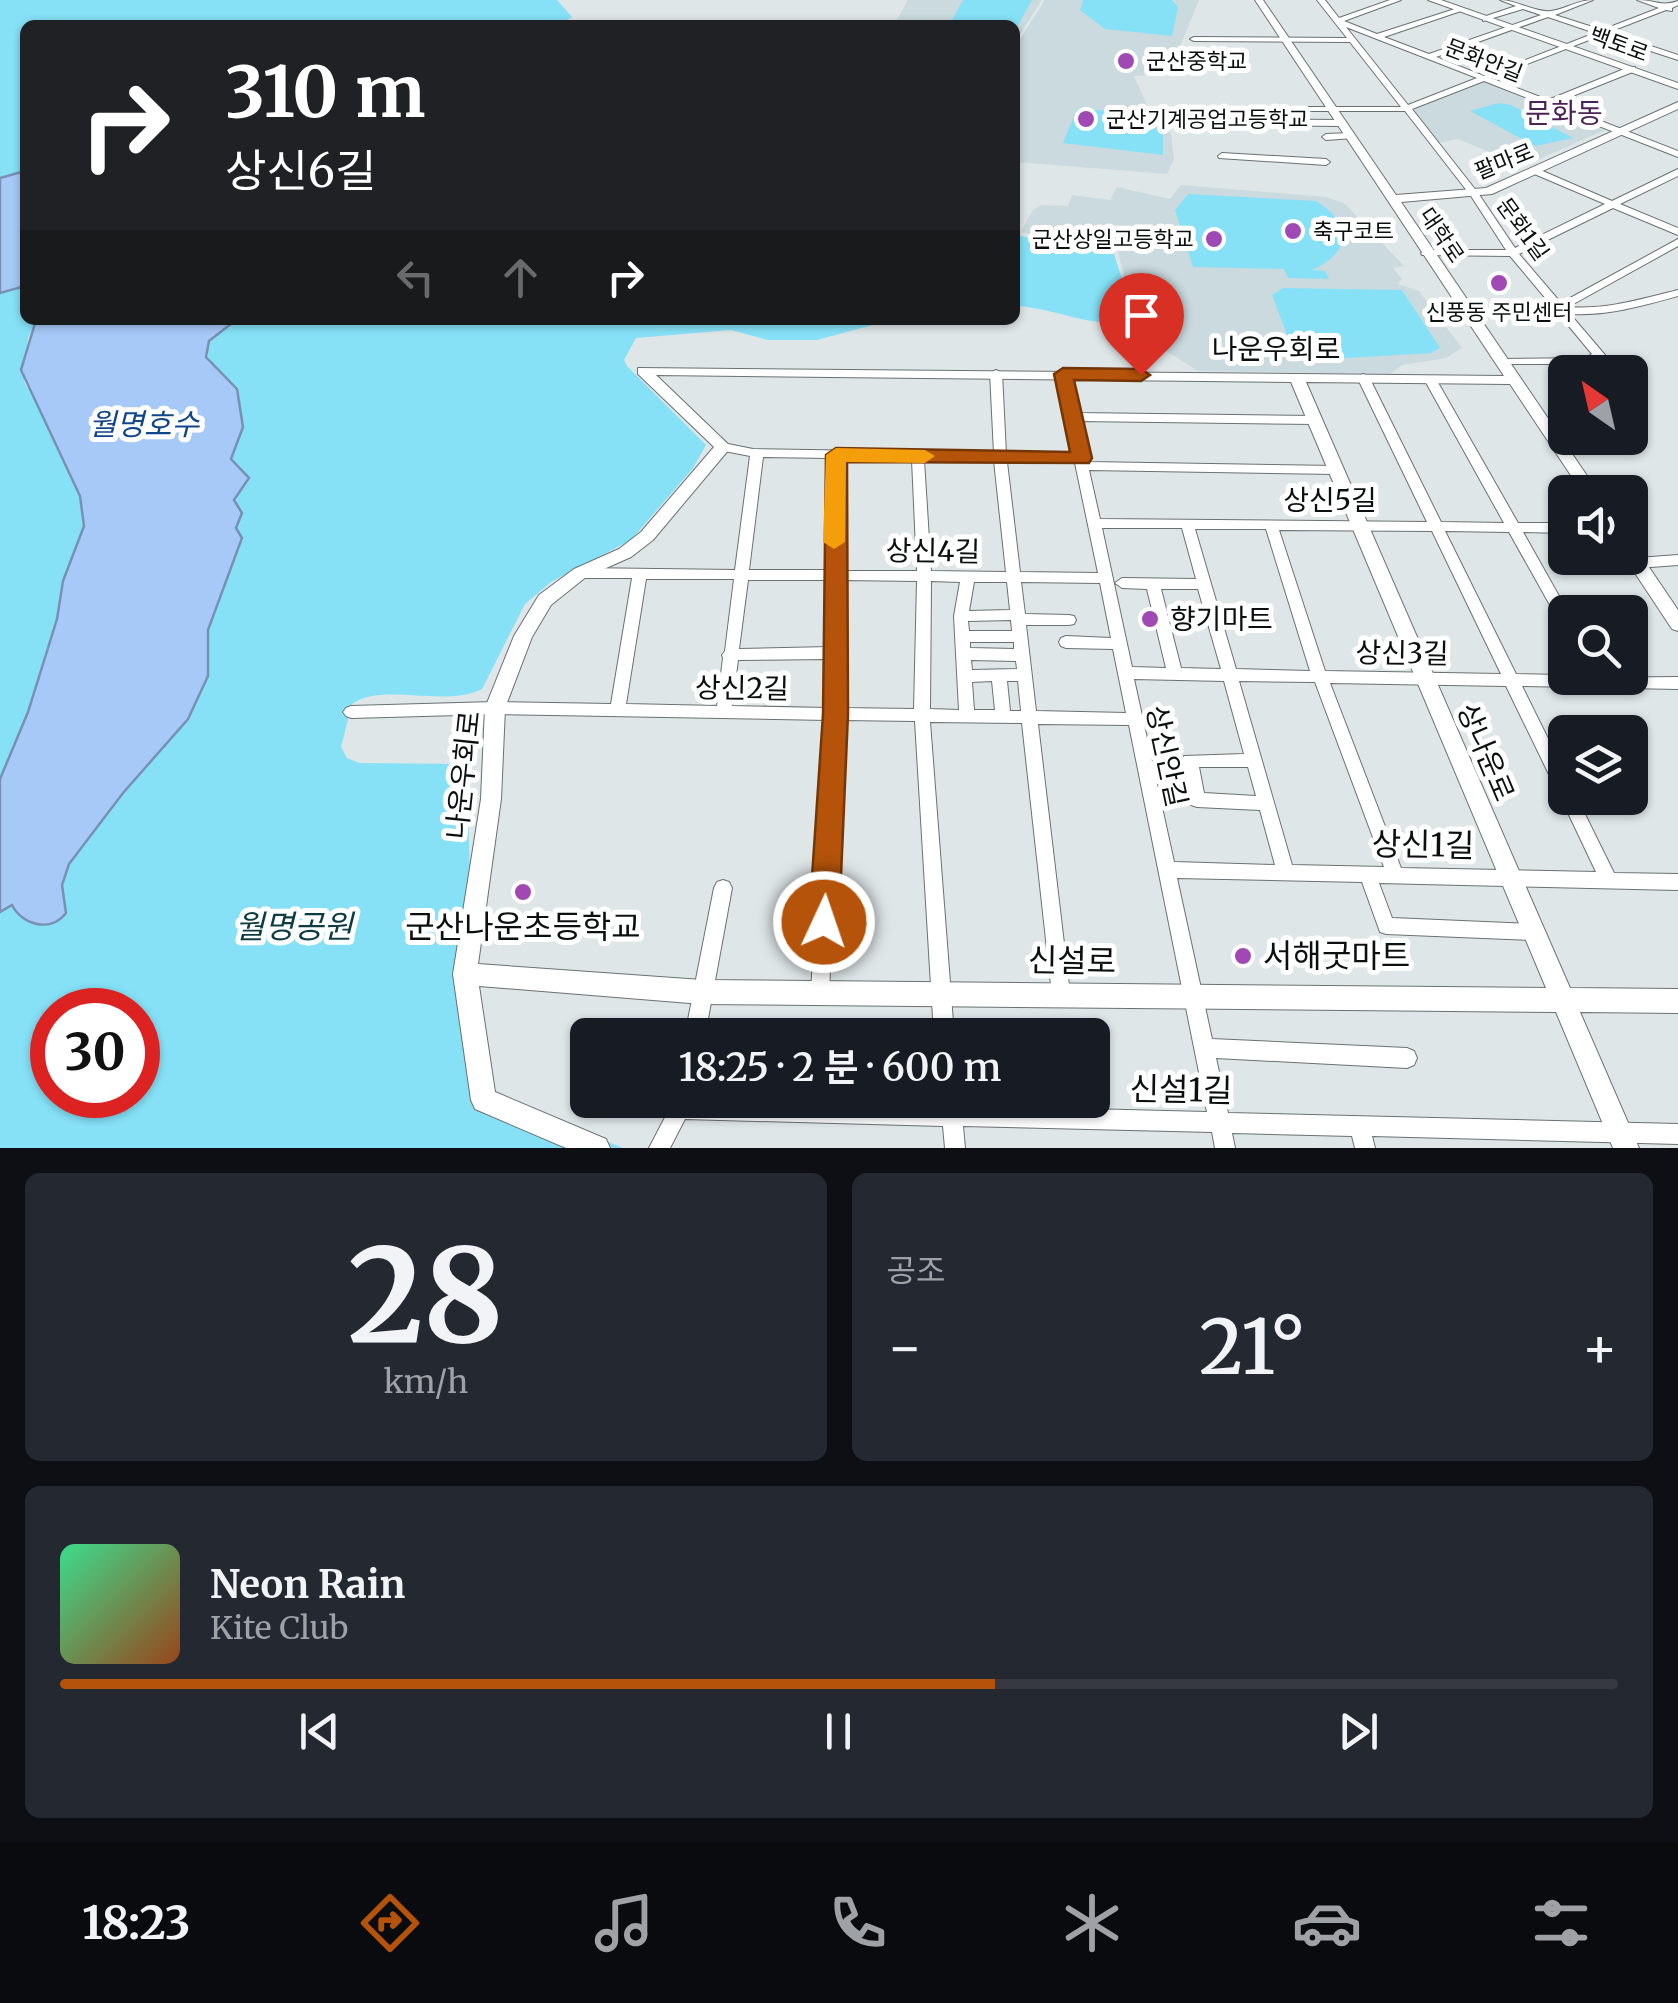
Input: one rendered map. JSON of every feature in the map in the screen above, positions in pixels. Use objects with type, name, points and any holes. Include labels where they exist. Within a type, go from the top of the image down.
[{"type":"street","name":"대학로","points":[[1259,0],[1578,475]]},
{"type":"street","name":"문화1길","points":[[1321,0],[1474,195],[1557,309],[1598,355],[1586,361],[1502,362]]},
{"type":"street","points":[[1337,21],[1397,0]]},
{"type":"street","name":"백토로","points":[[1432,0],[1678,86]]},
{"type":"street","points":[[1504,0],[1678,58]]},
{"type":"street","points":[[1428,57],[1590,0]]},
{"type":"street","points":[[1641,0],[1678,12]]},
{"type":"street","points":[[1299,109],[1404,109],[1678,3]]},
{"type":"street","points":[[1486,19],[1523,6]]},
{"type":"street","points":[[1376,37],[1458,9]]},
{"type":"street","name":"문화안길","points":[[1337,21],[1678,154]]},
{"type":"street","points":[[1194,39],[1352,40]]},
{"type":"street","points":[[1668,54],[1678,50]]},
{"type":"street","points":[[1548,103],[1632,70]]},
{"type":"street","name":"팔마로","points":[[1392,199],[1474,195],[1678,105]]},
{"type":"street","points":[[1165,122],[1342,123]]},
{"type":"street","points":[[1326,137],[1350,136]]},
{"type":"street","points":[[1222,156],[1326,162]]},
{"type":"street","points":[[1535,171],[1678,232]]},
{"type":"street","points":[[1426,252],[1514,253],[1678,172]]},
{"type":"street","points":[[1557,309],[1678,242]]},
{"type":"street","points":[[1471,316],[1557,309],[1578,313],[1638,305],[1678,292]]},
{"type":"street","name":"나운우회로","points":[[597,1148],[484,1100],[466,974],[492,799],[495,708],[523,636],[546,600],[580,573],[625,553],[646,536],[723,447],[643,371],[1514,380]]},
{"type":"street","points":[[996,373],[1012,577],[1061,994]]},
{"type":"street","name":"상신안길","points":[[1063,374],[1094,522],[1114,581],[1118,644],[1132,719],[1226,1148]]},
{"type":"street","points":[[1363,377],[1433,527],[1548,755]]},
{"type":"street","name":"상나운로","points":[[1296,378],[1622,1140]]},
{"type":"street","points":[[1430,379],[1552,595]]},
{"type":"street","points":[[1074,417],[1314,420]]},
{"type":"street","points":[[723,447],[757,454],[1336,470]]},
{"type":"street","points":[[724,712],[757,454]]},
{"type":"street","points":[[820,991],[836,714],[836,455]]},
{"type":"street","points":[[918,456],[924,576],[922,716],[942,1018]]},
{"type":"street","name":"상신5길","points":[[1094,522],[1548,528]]},
{"type":"street","points":[[1186,524],[1286,873]]},
{"type":"street","points":[[1271,525],[1320,677],[1395,874]]},
{"type":"street","points":[[1648,559],[1678,560]]},
{"type":"street","name":"상신4길","points":[[580,573],[968,576],[1203,584]]},
{"type":"street","points":[[618,711],[640,574]]},
{"type":"street","points":[[1645,575],[1678,624]]},
{"type":"street","points":[[967,716],[961,616],[968,576]]},
{"type":"street","points":[[1153,584],[1175,674]]},
{"type":"street","points":[[961,616],[1069,620]]},
{"type":"street","points":[[962,637],[1020,636]]},
{"type":"street","points":[[1066,642],[1118,644]]},
{"type":"street","points":[[730,654],[834,653]]},
{"type":"street","points":[[963,654],[1022,655]]},
{"type":"street","name":"상신3길","points":[[1124,673],[1548,680]]},
{"type":"street","points":[[999,675],[1003,717]]},
{"type":"street","points":[[964,676],[1025,675]]},
{"type":"street","name":"상신3길","points":[[1648,682],[1678,684]]},
{"type":"street","name":"상신2길","points":[[351,712],[495,708],[1132,719]]},
{"type":"street","points":[[1253,760],[1190,762],[1198,800],[1265,803]]},
{"type":"street","points":[[1576,815],[1609,881]]},
{"type":"street","name":"상신1길","points":[[1166,870],[1678,882]]},
{"type":"street","points":[[1366,874],[1386,926],[1533,932]]},
{"type":"street","points":[[698,1018],[723,888]]},
{"type":"street","name":"신설로","points":[[466,974],[702,992],[940,991],[1678,1001]]},
{"type":"street","points":[[1205,1048],[1407,1058]]},
{"type":"street","name":"신설1길","points":[[1110,1115],[1359,1125],[1496,1139],[1622,1140],[1678,1134]]},
{"type":"street","points":[[659,1148],[676,1118]]},
{"type":"street","points":[[951,1118],[955,1148]]},
{"type":"street","points":[[1359,1125],[1365,1148]]},
{"type":"shaded area","points":[[908,0],[1041,0],[1020,34],[1020,20],[897,20]]},
{"type":"shaded area","points":[[1045,0],[1199,0],[1169,74],[1134,76],[1150,112],[1171,134],[1174,159],[1167,174],[1020,162],[1020,39]]},
{"type":"shaded area","points":[[1484,82],[1605,130],[1523,166],[1458,139],[1438,143],[1411,109]]},
{"type":"shaded area","points":[[1181,185],[1327,197],[1345,204],[1404,266],[1393,268],[1402,279],[1398,284],[1419,291],[1462,348],[1446,358],[1402,365],[1390,374],[1198,371],[1146,338],[1136,296],[1128,294],[1117,247],[1080,246],[1021,232],[1032,211],[1041,205],[1068,206],[1072,195],[1110,200],[1117,187],[1170,199]]},
{"type":"green space","points":[[0,0],[557,0],[572,17],[20,20],[20,172],[0,178]]},
{"type":"green space","points":[[963,0],[1032,0],[1020,22],[952,20]]},
{"type":"green space","points":[[1083,0],[1172,0],[1178,7],[1172,36],[1105,29],[1080,10]]},
{"type":"green space","points":[[1499,103],[1511,105],[1573,138],[1535,146],[1470,111]]},
{"type":"green space","points":[[1077,109],[1138,112],[1163,135],[1163,155],[1063,143]]},
{"type":"green space","points":[[1188,194],[1316,201],[1341,228],[1340,246],[1334,255],[1312,270],[1325,271],[1329,279],[1288,278],[1284,269],[1193,267],[1175,210]]},
{"type":"green space","points":[[1020,236],[1114,254],[1132,310],[1130,319],[1103,322],[1020,306]]},
{"type":"green space","points":[[20,287],[20,325],[34,325],[28,338],[24,382],[46,416],[80,496],[84,527],[63,581],[57,619],[28,712],[0,779],[0,293]]},
{"type":"green space","points":[[1283,288],[1402,290],[1440,348],[1431,353],[1297,361],[1272,295]]},
{"type":"green space","name":"월명공원","points":[[228,325],[872,325],[817,340],[768,340],[731,330],[636,338],[624,360],[627,366],[706,445],[693,468],[631,540],[551,582],[525,604],[482,689],[450,696],[380,695],[352,704],[341,747],[347,758],[359,763],[463,764],[467,769],[471,916],[488,1086],[501,1097],[623,1148],[0,1148],[0,912],[12,905],[66,913],[62,885],[69,864],[123,793],[173,737],[208,676],[208,630],[242,538],[235,514],[245,473],[231,459],[243,427],[237,389],[216,371],[205,351],[216,333]]},
{"type":"water","points":[[20,172],[20,287],[0,293],[0,178]]},
{"type":"water","name":"월명호수","points":[[34,325],[230,325],[209,341],[206,357],[237,389],[243,427],[231,459],[249,478],[234,500],[242,513],[236,528],[242,538],[208,630],[208,676],[188,719],[123,793],[69,864],[62,885],[66,913],[45,925],[23,918],[12,905],[0,912],[0,779],[28,712],[57,619],[63,581],[84,526],[80,496],[21,370]]},
{"type":"slow traffic","points":[[834,542],[836,455],[925,456]]},
{"type":"place","name":"군산중학교","points":[[1126,61]]},
{"type":"place","name":"군산기계공업고등학교","points":[[1086,119]]},
{"type":"place","name":"축구코트","points":[[1293,231]]},
{"type":"place","name":"군산상일고등학교","points":[[1214,239]]},
{"type":"place","name":"신풍동 주민센터","points":[[1499,283]]},
{"type":"place","name":"향기마트","points":[[1150,619]]},
{"type":"place","name":"군산나운초등학교","points":[[523,892]]},
{"type":"place","name":"서해굿마트","points":[[1243,956]]},
{"type":"district","name":"문화동","points":[[1564,113]]},
{"type":"route","points":[[824,922],[836,714],[836,455],[1082,458],[1063,374],[1141,375]]}]
